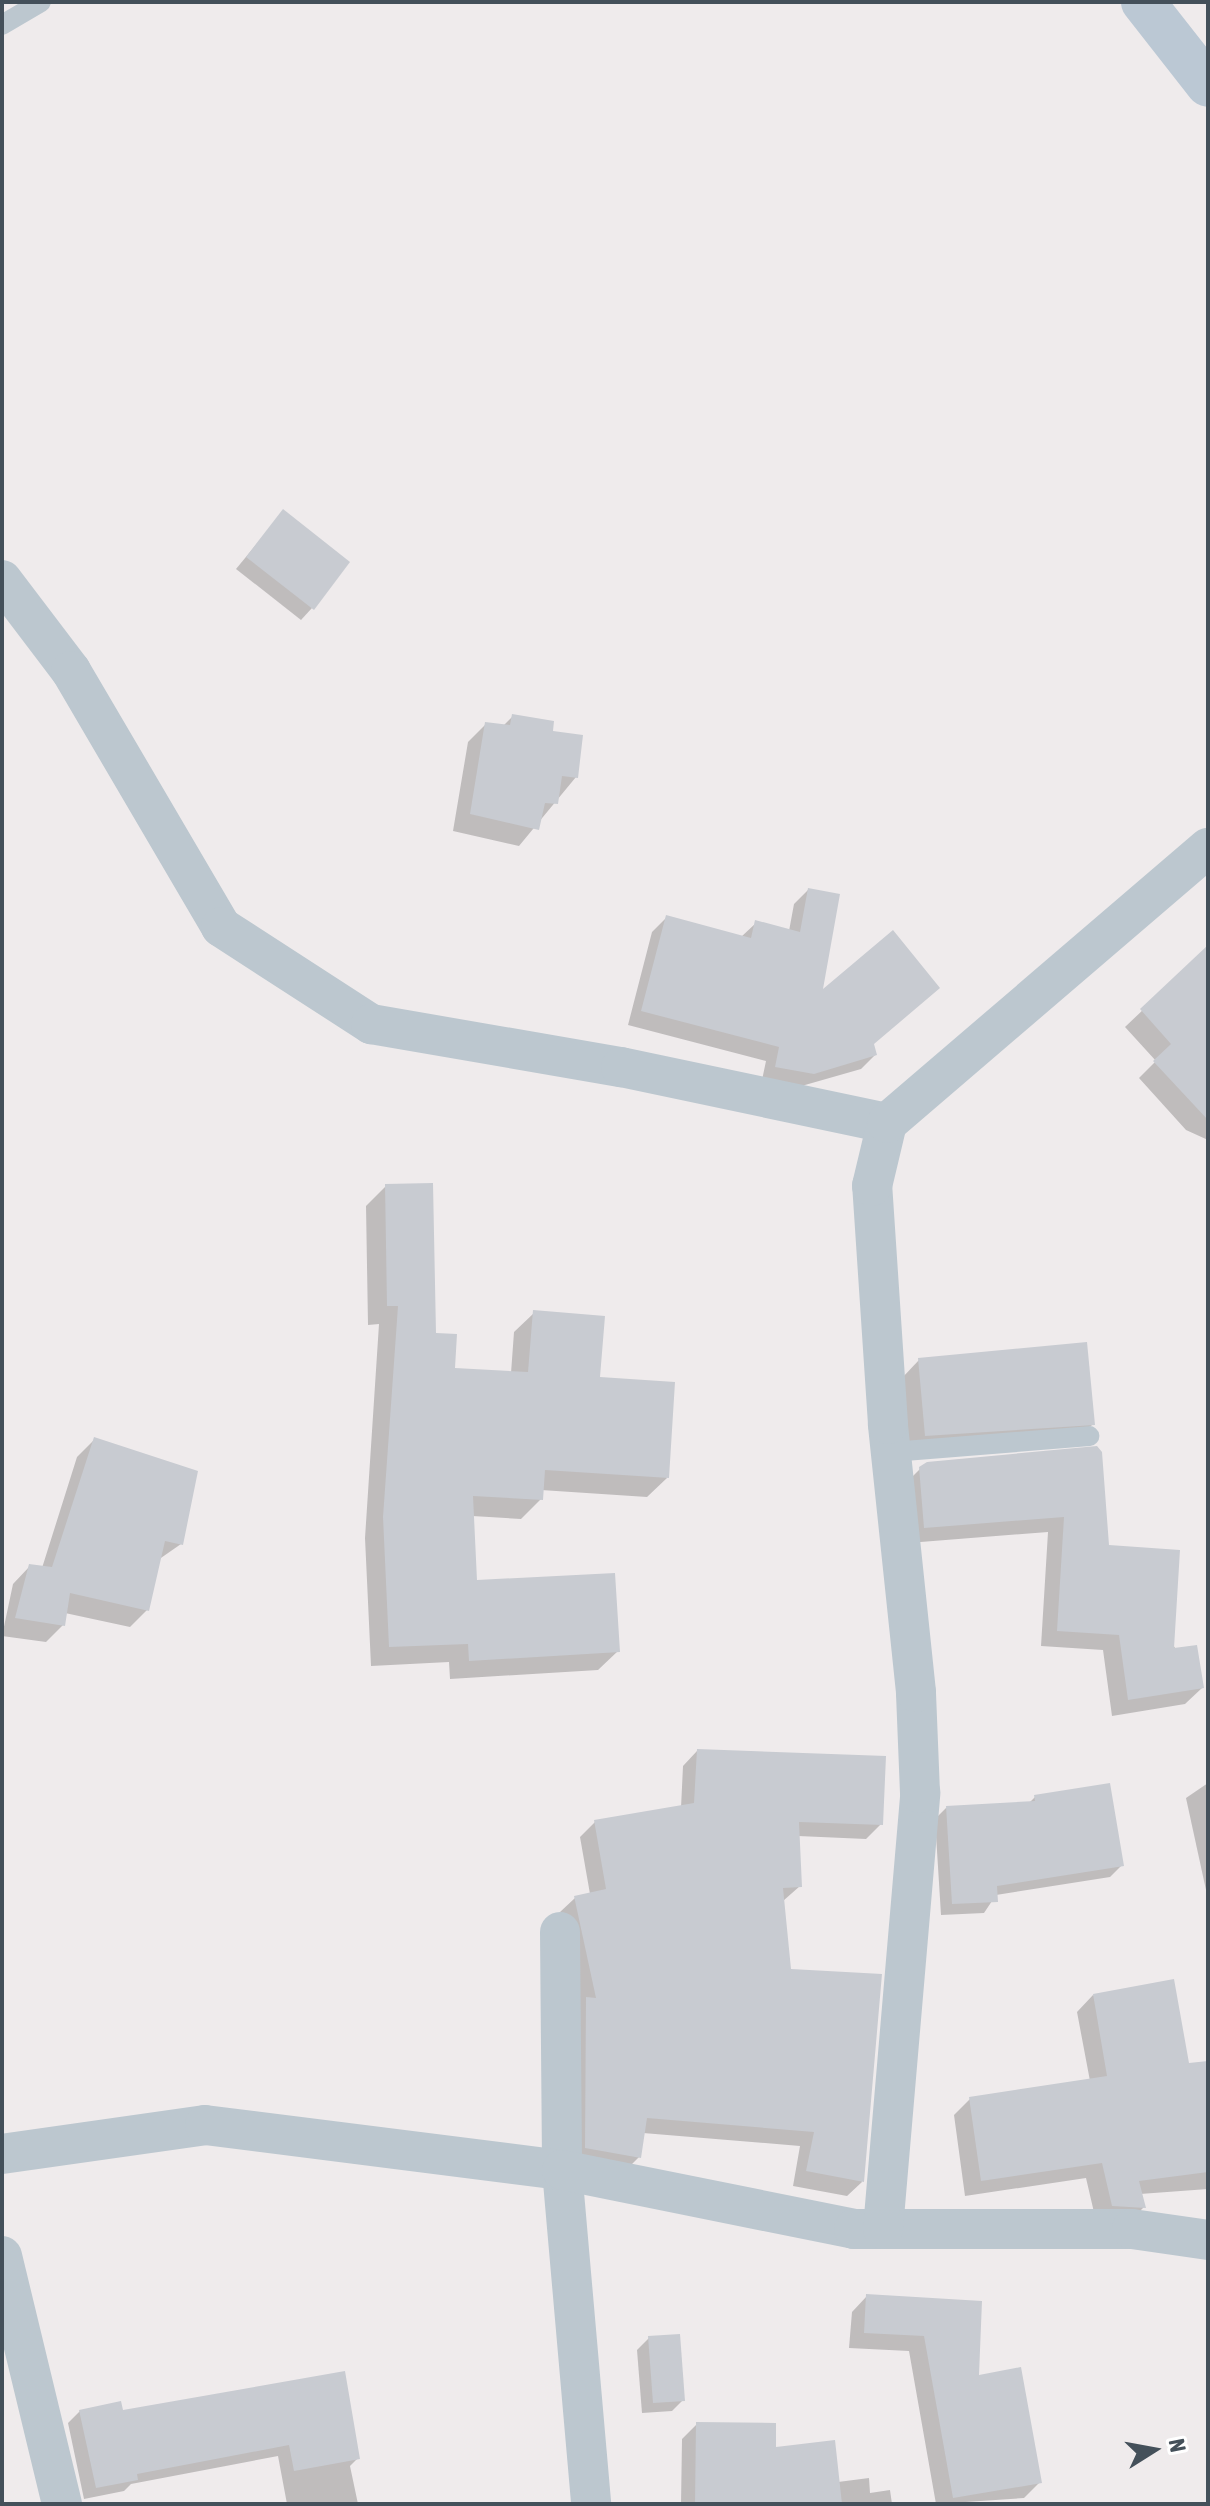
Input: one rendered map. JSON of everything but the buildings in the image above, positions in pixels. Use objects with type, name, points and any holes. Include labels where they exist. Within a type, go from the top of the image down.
[{"type":"main road","points":[[1143,2],[1208,85]]},
{"type":"street","points":[[2,580],[71,671],[221,927],[371,1024],[621,1067],[887,1123]]},
{"type":"street","points":[[883,2229],[920,1793],[916,1692],[892,1452],[872,1186],[887,1123],[1208,848]]},
{"type":"street","points":[[560,1932],[562,2170],[591,2504]]},
{"type":"street","points":[[2,2154],[205,2125],[562,2170],[854,2229],[1132,2229],[1208,2240]]},
{"type":"street","points":[[2,2256],[62,2504]]},
{"type":"lane","points":[[2,25],[41,2]]},
{"type":"lane","points":[[892,1452],[1089,1436]]}]
